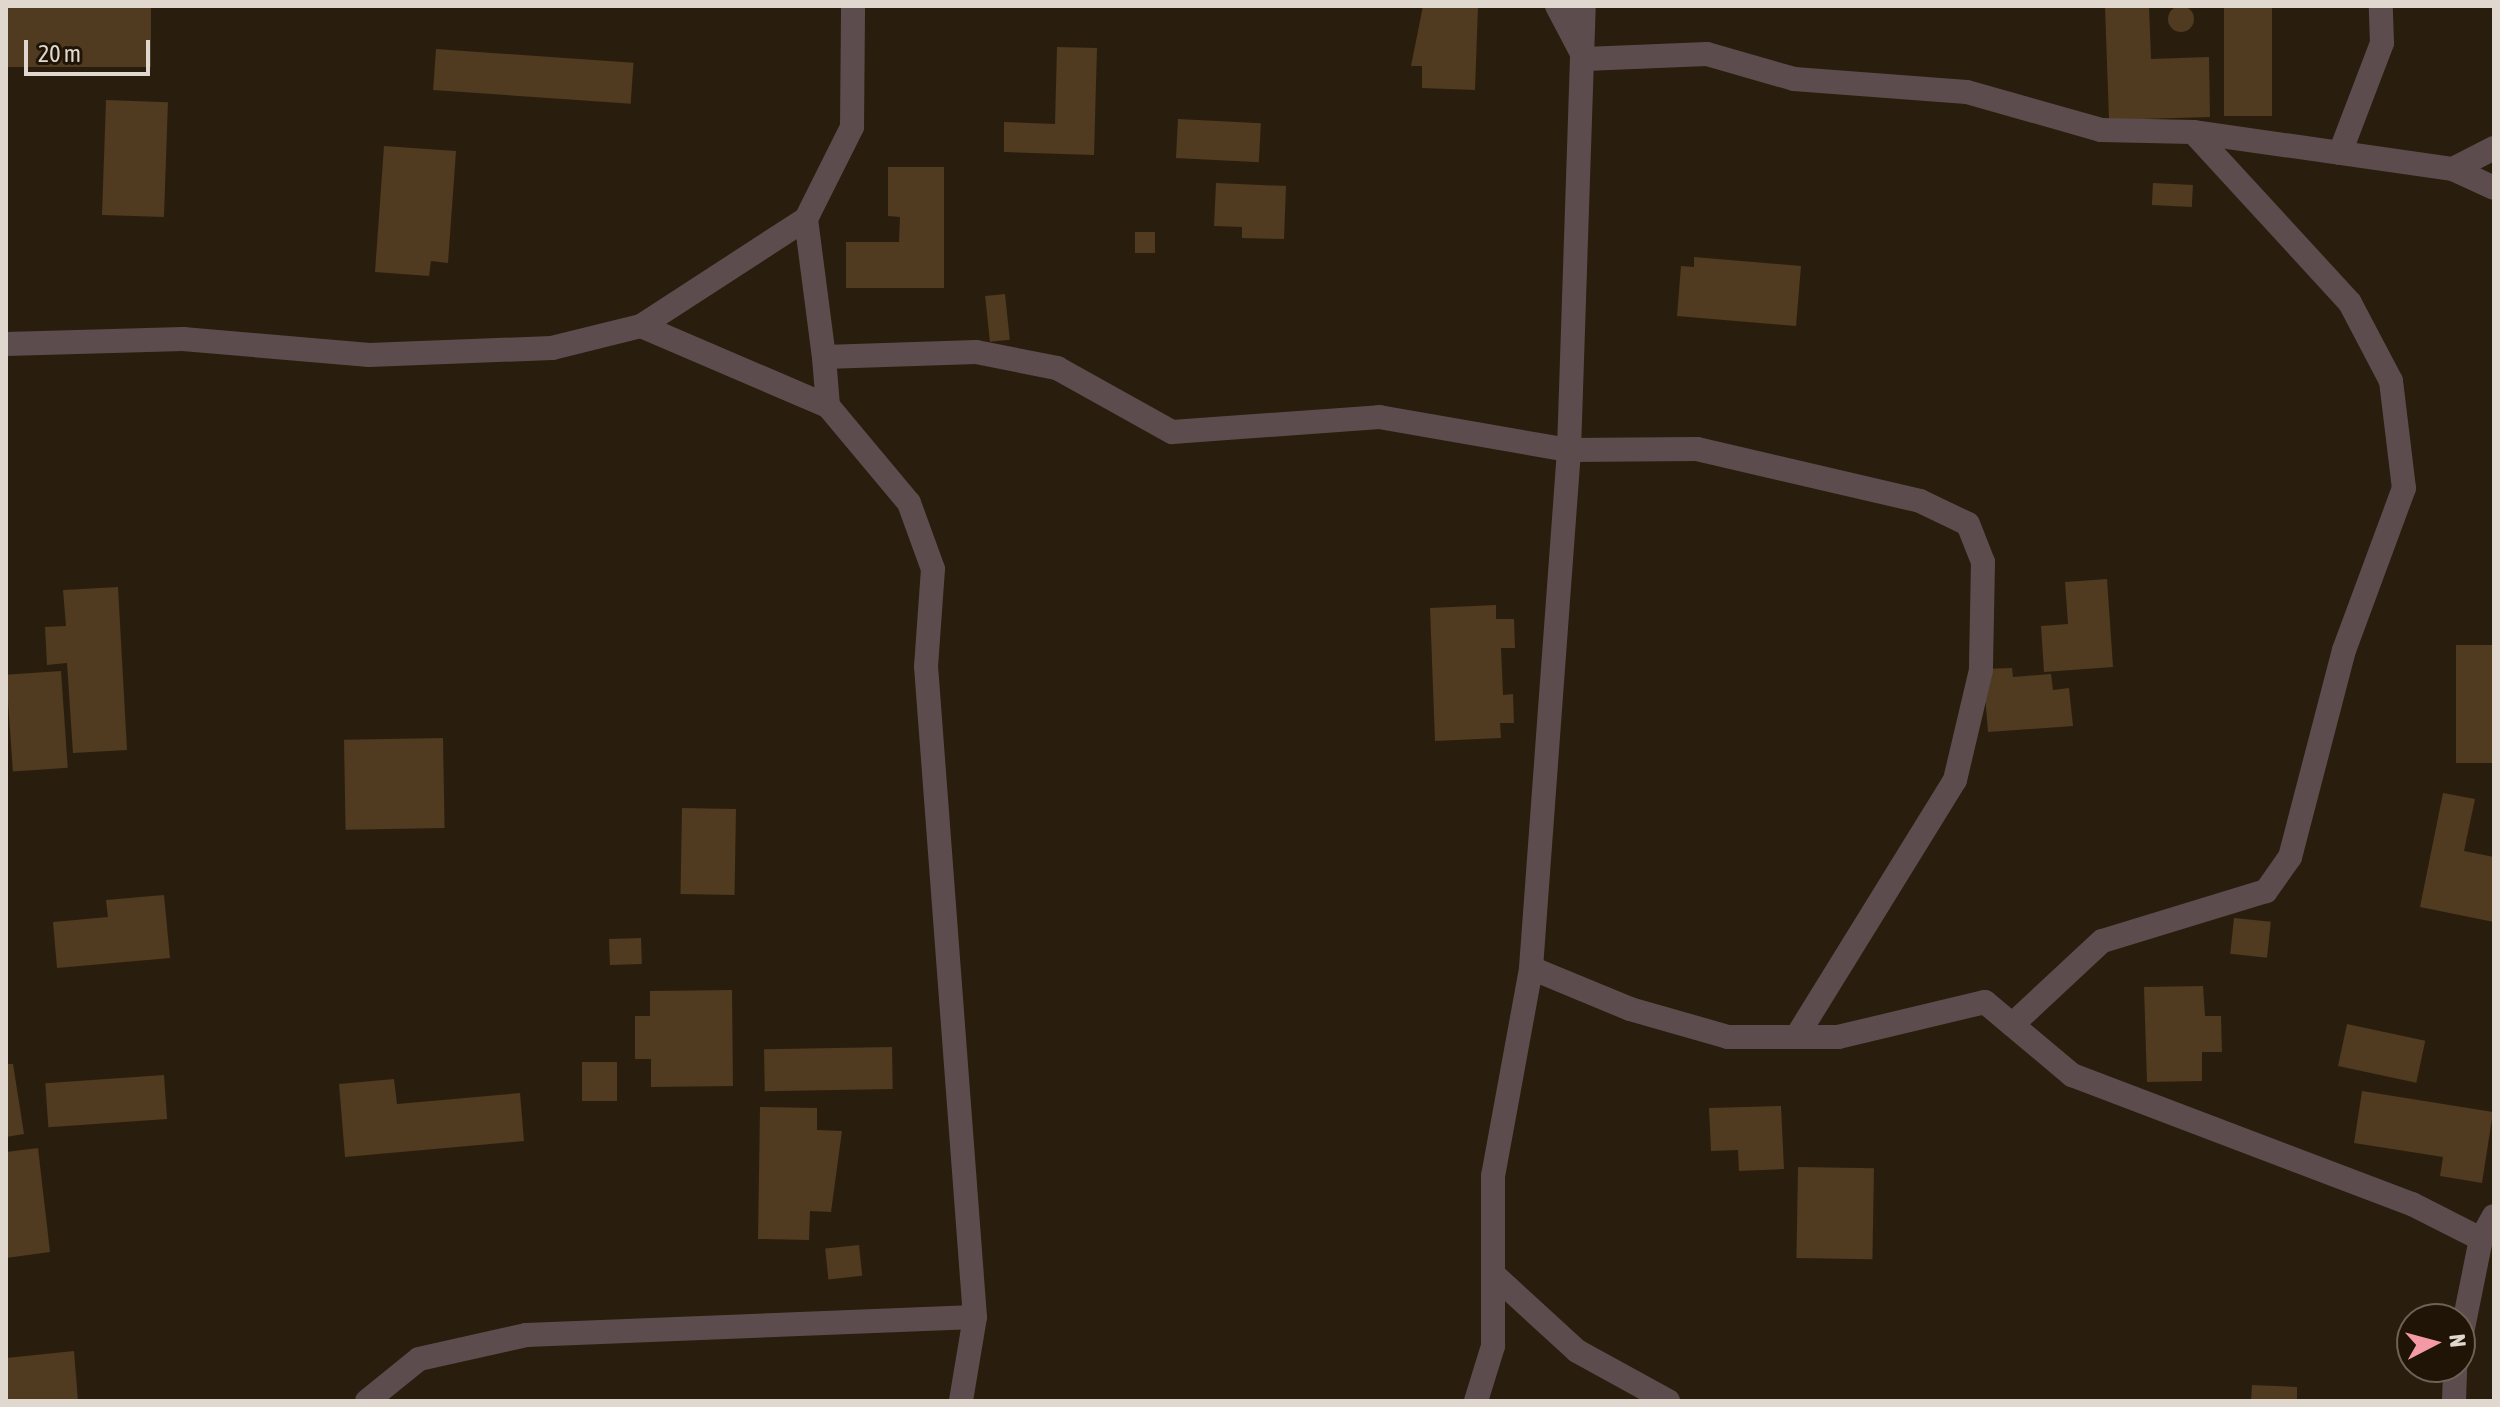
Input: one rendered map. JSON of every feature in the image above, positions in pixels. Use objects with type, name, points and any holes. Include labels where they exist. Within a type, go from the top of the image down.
[{"type":"street","points":[[6,344],[183,339],[369,355],[552,348],[641,326],[806,219],[852,127],[853,6]]},
{"type":"street","points":[[1557,6],[1585,59]]},
{"type":"street","points":[[1476,1401],[1493,1346],[1493,1176],[1531,968],[1569,450],[1585,59],[1584,6]]},
{"type":"street","points":[[2340,153],[2382,43],[2381,6]]},
{"type":"street","points":[[1585,59],[1707,54],[1794,79],[1967,92],[2101,130],[2193,132],[2453,169],[2494,188]]},
{"type":"street","points":[[2012,1025],[2123,929],[2266,891],[2290,857],[2344,650],[2404,488],[2391,381],[2350,303],[2193,132]]},
{"type":"street","points":[[2453,169],[2494,148]]},
{"type":"street","points":[[806,219],[828,406]]},
{"type":"street","points":[[641,326],[828,406],[909,503],[933,569],[926,666],[975,1317],[961,1401]]},
{"type":"street","points":[[824,357],[976,352],[1057,368],[1172,432],[1379,417],[1569,450],[1697,449],[1920,501],[1968,524],[1983,562],[1981,670],[1955,780],[1796,1037]]},
{"type":"street","points":[[1531,968],[1630,1009],[1728,1037],[1838,1037],[1985,1002],[2072,1075],[2412,1204],[2481,1239]]},
{"type":"street","points":[[2468,1303],[2481,1239],[2494,1216]]},
{"type":"street","points":[[1493,1274],[1577,1351],[1668,1401]]},
{"type":"street","points":[[367,1401],[419,1359],[526,1335],[975,1317]]},
{"type":"building","points":[[6,6],[151,6],[151,67],[6,67]]},
{"type":"building","points":[[1423,6],[1478,6],[1475,90],[1422,88],[1422,66],[1411,66]]},
{"type":"building","points":[[2105,6],[2149,6],[2151,59],[2209,57],[2210,117],[2109,120]]},
{"type":"building","points":[[2181,6],[2190,10],[2194,19],[2190,28],[2181,32],[2172,28],[2168,19],[2172,10]]},
{"type":"building","points":[[2224,6],[2272,6],[2272,116],[2224,116]]},
{"type":"building","points":[[1057,47],[1097,48],[1094,155],[1004,152],[1004,122],[1055,124]]},
{"type":"building","points":[[436,49],[634,63],[631,104],[433,90]]},
{"type":"building","points":[[106,100],[168,102],[164,217],[102,215]]},
{"type":"building","points":[[1178,119],[1261,123],[1259,162],[1176,158]]},
{"type":"building","points":[[384,146],[456,151],[448,263],[431,261],[429,276],[375,272]]},
{"type":"building","points":[[888,167],[944,167],[944,288],[846,288],[846,242],[899,242],[900,217],[888,216]]},
{"type":"building","points":[[1216,183],[1286,186],[1284,239],[1242,238],[1242,227],[1214,226]]},
{"type":"building","points":[[2153,183],[2193,185],[2192,207],[2152,205]]},
{"type":"building","points":[[1135,232],[1155,232],[1155,253],[1135,253]]},
{"type":"building","points":[[1694,257],[1801,266],[1796,326],[1677,316],[1681,266],[1694,267]]},
{"type":"building","points":[[1005,294],[1010,340],[990,342],[985,296]]},
{"type":"building","points":[[2107,579],[2113,667],[2044,672],[2041,626],[2068,624],[2065,582]]},
{"type":"building","points":[[118,587],[127,750],[73,753],[67,663],[47,665],[45,627],[66,626],[63,590]]},
{"type":"building","points":[[1496,605],[1496,619],[1514,619],[1515,648],[1501,648],[1503,695],[1513,694],[1514,723],[1500,723],[1501,738],[1435,741],[1430,608]]},
{"type":"building","points":[[2456,645],[2494,645],[2494,763],[2456,763]]},
{"type":"building","points":[[2012,668],[2013,677],[2051,674],[2053,690],[2069,688],[2073,726],[1988,732],[1983,669]]},
{"type":"building","points":[[61,671],[68,768],[13,772],[6,675]]},
{"type":"building","points":[[443,738],[445,828],[346,830],[344,740]]},
{"type":"building","points":[[2443,793],[2475,799],[2464,851],[2494,857],[2494,922],[2420,907]]},
{"type":"building","points":[[682,808],[736,809],[734,895],[680,894]]},
{"type":"building","points":[[164,895],[170,958],[57,968],[53,922],[108,917],[106,900]]},
{"type":"building","points":[[2234,918],[2271,922],[2267,958],[2230,954]]},
{"type":"building","points":[[641,938],[642,964],[610,965],[609,939]]},
{"type":"building","points":[[2203,986],[2205,1016],[2221,1016],[2222,1052],[2202,1052],[2202,1081],[2147,1082],[2144,987]]},
{"type":"building","points":[[732,990],[733,1086],[651,1087],[651,1059],[635,1059],[635,1016],[650,1016],[650,991]]},
{"type":"building","points":[[2347,1024],[2425,1041],[2416,1083],[2338,1066]]},
{"type":"building","points":[[892,1047],[893,1089],[765,1091],[764,1049]]},
{"type":"building","points":[[582,1062],[617,1062],[617,1101],[582,1101]]},
{"type":"building","points":[[6,1064],[13,1064],[24,1134],[6,1137]]},
{"type":"building","points":[[164,1075],[167,1119],[48,1127],[45,1083]]},
{"type":"building","points":[[394,1079],[397,1104],[520,1093],[524,1141],[345,1157],[339,1084]]},
{"type":"building","points":[[2362,1091],[2493,1112],[2482,1183],[2440,1176],[2443,1157],[2354,1143]]},
{"type":"building","points":[[1781,1106],[1784,1169],[1739,1171],[1738,1150],[1711,1151],[1709,1108]]},
{"type":"building","points":[[760,1107],[817,1108],[817,1130],[842,1131],[831,1212],[810,1211],[809,1240],[758,1239]]},
{"type":"building","points":[[38,1148],[50,1252],[6,1258],[6,1152]]},
{"type":"building","points":[[1798,1167],[1874,1168],[1872,1259],[1796,1258]]},
{"type":"building","points":[[859,1245],[862,1276],[828,1279],[825,1249]]},
{"type":"building","points":[[74,1351],[78,1401],[6,1401],[6,1358]]},
{"type":"building","points":[[2252,1385],[2297,1387],[2297,1401],[2251,1401]]}]
